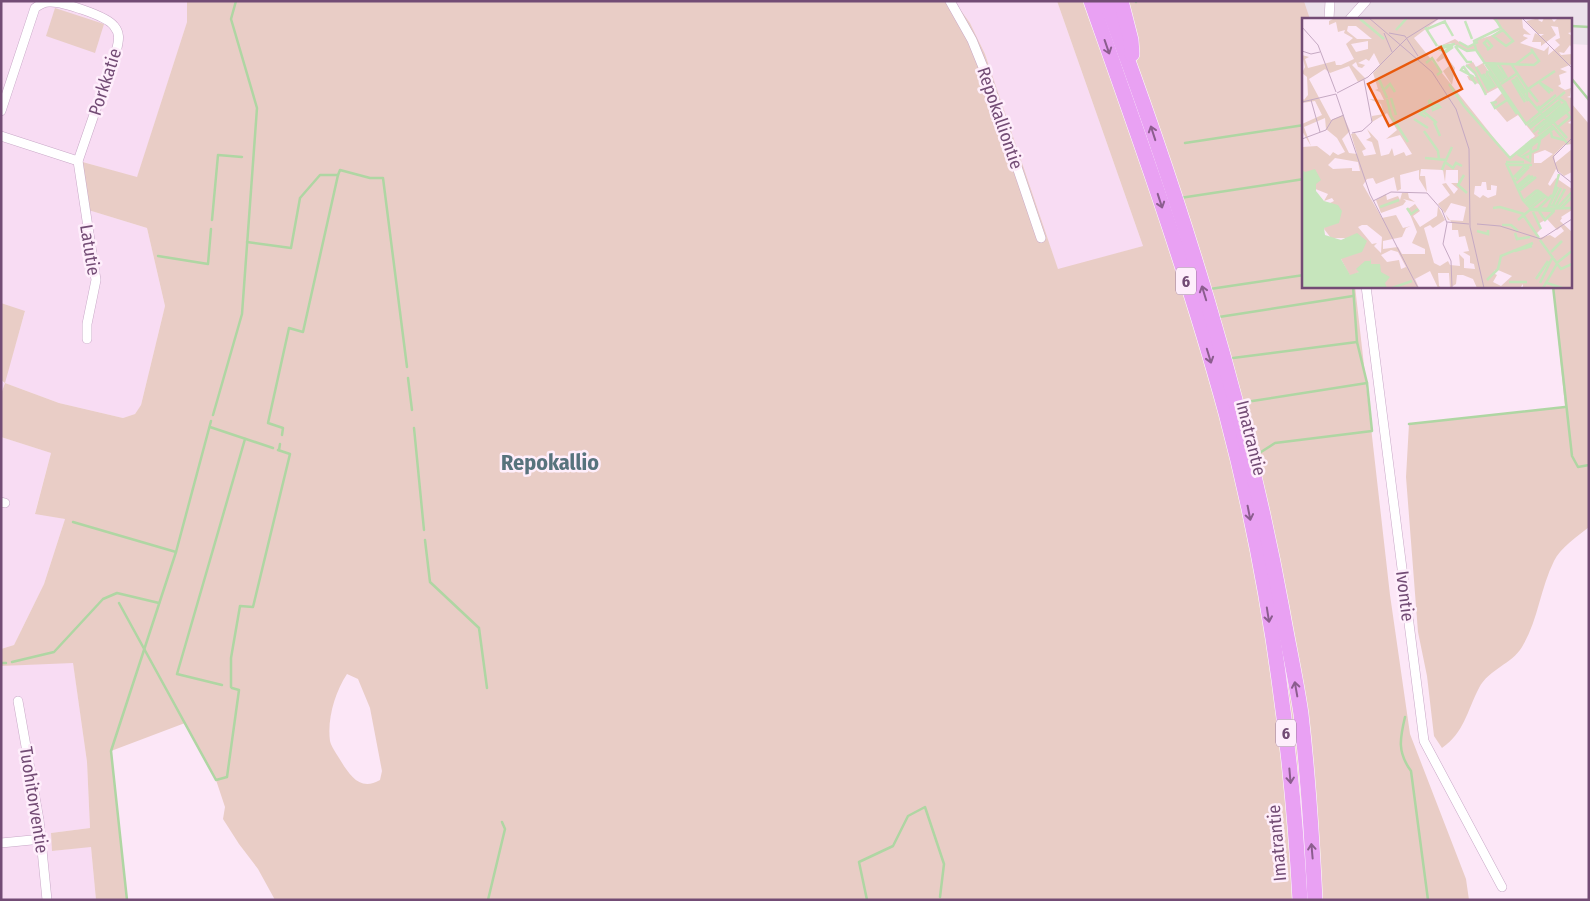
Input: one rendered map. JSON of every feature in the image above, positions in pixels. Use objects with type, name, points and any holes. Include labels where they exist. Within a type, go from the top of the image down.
[{"type":"highway","name":"Imatrantie","points":[[1091,1],[1150,169],[1209,354],[1246,499],[1284,713],[1300,900]]},
{"type":"highway","name":"Imatrantie","points":[[1106,1],[1134,76],[1222,350],[1260,496],[1300,713],[1315,900]]},
{"type":"highway","points":[[1121,1],[1131,40],[1134,76]]},
{"type":"street","name":"Repokalliontie","points":[[950,1],[972,40],[985,72],[1042,238]]},
{"type":"street","points":[[1328,18],[1330,1]]},
{"type":"street","points":[[1351,18],[1366,1]]},
{"type":"street","name":"Porkkatie","points":[[1,111],[35,8],[47,2],[57,2],[108,21],[118,32],[119,39],[78,161]]},
{"type":"street","points":[[1,136],[78,161]]},
{"type":"street","name":"Latutie","points":[[78,161],[82,200],[96,280],[87,339]]},
{"type":"street","name":"Ivontie","points":[[1366,288],[1424,741],[1502,887]]},
{"type":"street","name":"Tuohitorventie","points":[[18,701],[42,839],[47,900]]},
{"type":"street","points":[[1,843],[42,839]]},
{"type":"shaded area","points":[[1,1],[187,1],[187,22],[137,178],[80,161],[85,209],[147,228],[165,306],[141,405],[135,414],[123,418],[59,403],[5,383],[1,394],[1,380],[4,383],[25,312],[1,303]]},
{"type":"shaded area","points":[[187,1],[954,1],[970,23],[985,54],[1058,269],[1143,246],[1057,1],[1304,1],[1310,18],[1302,18],[1302,288],[1355,288],[1390,595],[1410,734],[1466,879],[1469,900],[275,900],[258,869],[223,819],[225,807],[216,780],[185,723],[111,751],[127,900],[96,900],[91,847],[52,851],[51,833],[90,828],[87,762],[73,663],[1,666],[1,649],[14,645],[44,584],[65,519],[35,514],[51,453],[1,437],[1,394],[5,383],[59,403],[123,418],[135,414],[141,405],[165,306],[147,228],[85,209],[79,161],[137,177],[187,22]],"holes":[[[347,674],[358,679],[370,708],[382,771],[380,780],[366,784],[355,780],[335,752],[330,741],[329,733],[333,706]]]},
{"type":"shaded area","points":[[954,1],[1057,1],[1143,246],[1058,270],[985,54],[970,23]]},
{"type":"shaded area","points":[[1304,1],[1589,1],[1589,45],[1572,44],[1572,18],[1310,18]]},
{"type":"shaded area","points":[[55,8],[104,24],[95,53],[46,36]]},
{"type":"shaded area","points":[[1572,104],[1589,124],[1589,527],[1565,547],[1554,561],[1545,583],[1532,627],[1522,647],[1518,653],[1483,681],[1460,728],[1455,736],[1442,748],[1434,736],[1427,676],[1418,632],[1406,477],[1409,424],[1565,407],[1553,288],[1572,288]]},
{"type":"shaded area","points":[[1,303],[25,311],[5,383],[1,380]]},
{"type":"shaded area","points":[[1,437],[51,453],[35,513],[65,519],[44,584],[14,645],[1,649]]},
{"type":"shaded area","points":[[73,662],[87,762],[90,828],[51,833],[53,851],[91,846],[96,900],[1,900],[1,666]]},
{"type":"waterway","points":[[213,415],[242,314],[257,108],[231,19],[236,1]]},
{"type":"waterway","points":[[1572,26],[1589,27]]},
{"type":"waterway","points":[[1572,79],[1589,100]]},
{"type":"waterway","points":[[1185,143],[1302,125]]},
{"type":"waterway","points":[[212,220],[218,155],[242,157]]},
{"type":"waterway","points":[[247,242],[291,248],[300,198],[320,175],[338,175],[340,170],[370,178],[383,178],[407,367]]},
{"type":"waterway","points":[[282,435],[283,428],[268,423],[289,328],[303,332],[338,175]]},
{"type":"waterway","points":[[1180,198],[1302,179]]},
{"type":"waterway","points":[[158,256],[208,264],[211,229]]},
{"type":"waterway","points":[[1210,289],[1302,275]]},
{"type":"waterway","points":[[1261,452],[1275,443],[1372,431],[1367,383],[1357,342],[1353,288]]},
{"type":"waterway","points":[[1553,288],[1572,456],[1578,467],[1589,465]]},
{"type":"waterway","points":[[1219,317],[1353,296]]},
{"type":"waterway","points":[[1233,358],[1357,342]]},
{"type":"waterway","points":[[408,378],[412,410]]},
{"type":"waterway","points":[[1246,402],[1367,383]]},
{"type":"waterway","points":[[1409,424],[1565,407]]},
{"type":"waterway","points":[[127,900],[111,751],[176,552],[211,421]]},
{"type":"waterway","points":[[210,427],[273,448]]},
{"type":"waterway","points":[[414,428],[424,530]]},
{"type":"waterway","points":[[222,685],[177,674],[245,439]]},
{"type":"waterway","points":[[279,450],[280,444]]},
{"type":"waterway","points":[[231,687],[231,658],[240,606],[253,607],[290,454],[278,450]]},
{"type":"waterway","points":[[73,522],[176,552]]},
{"type":"waterway","points":[[425,540],[430,582],[479,628],[487,688]]},
{"type":"waterway","points":[[12,662],[54,652],[103,599],[117,593],[159,603]]},
{"type":"waterway","points":[[119,603],[216,780],[227,777],[239,690],[232,688]]},
{"type":"waterway","points":[[1,663],[6,663]]},
{"type":"waterway","points":[[1405,717],[1401,745],[1403,758],[1411,771],[1428,900]]},
{"type":"waterway","points":[[867,900],[859,862],[893,846],[908,816],[925,807],[944,864],[940,897]]},
{"type":"waterway","points":[[488,900],[505,829],[502,822]]},
{"type":"district","name":"Repokallio","points":[[550,462]]}]
